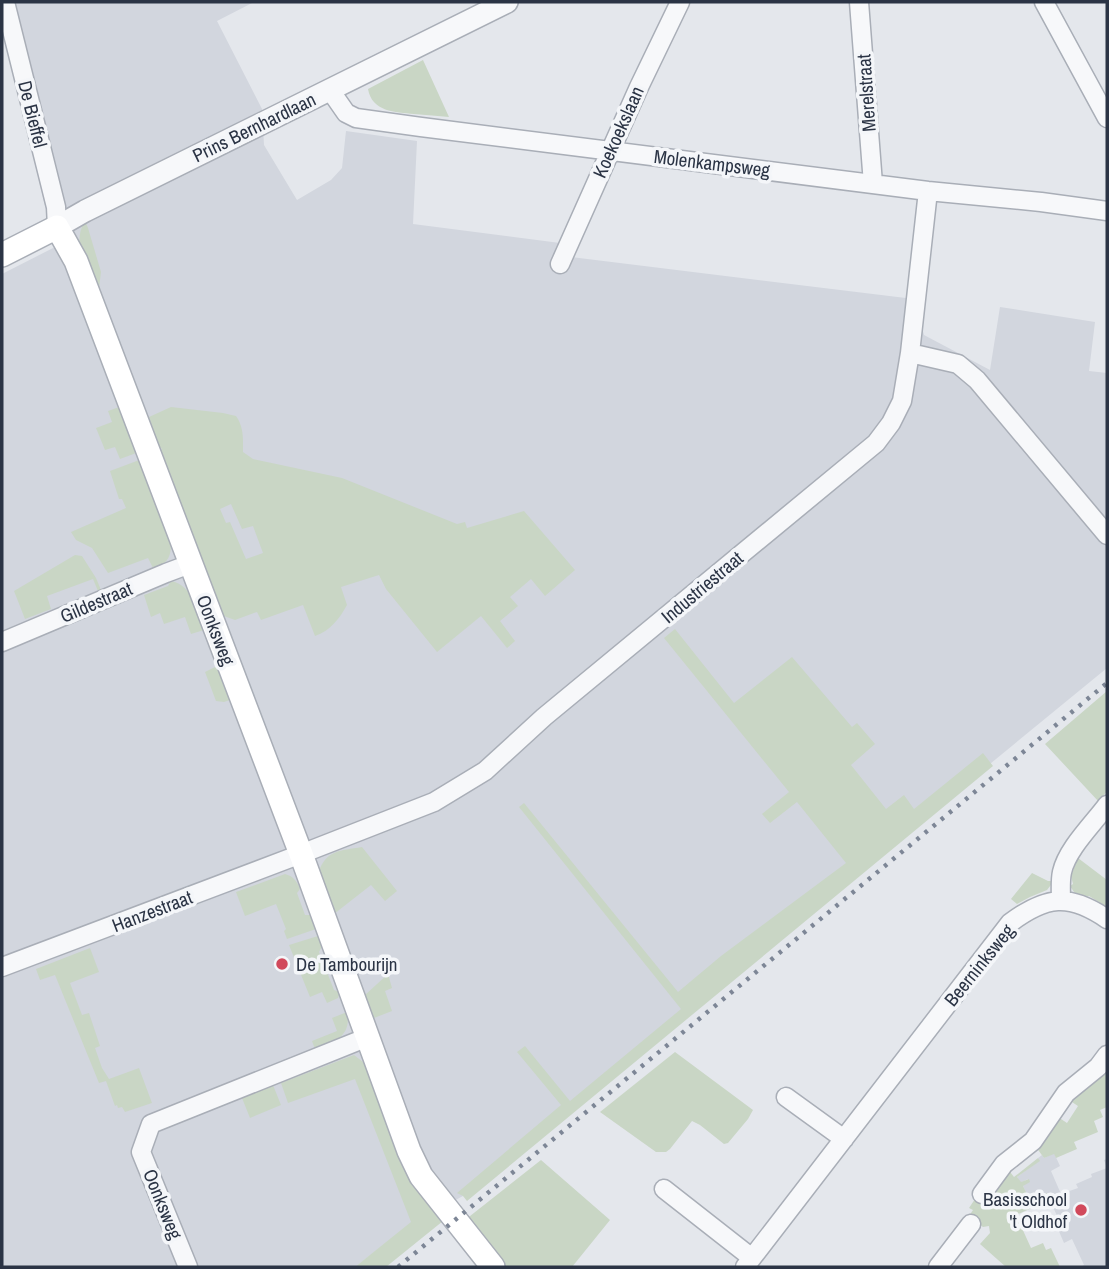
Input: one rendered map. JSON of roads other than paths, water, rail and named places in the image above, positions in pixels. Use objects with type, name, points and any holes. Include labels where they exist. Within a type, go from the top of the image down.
[{"type":"main road","name":"Prins Bernhardlaan","points":[[2,255],[57,227]]},
{"type":"main road","name":"Oonksweg","points":[[57,227],[76,261],[301,854],[409,1151],[421,1176],[493,1267]]},
{"type":"street","name":"De Bieffel","points":[[5,2],[56,207],[57,227]]},
{"type":"street","name":"Prins Bernhardlaan","points":[[57,227],[507,2]]},
{"type":"street","name":"Koekoekslaan","points":[[560,264],[680,2]]},
{"type":"street","name":"Merelstraat","points":[[859,2],[873,184]]},
{"type":"street","points":[[1044,2],[1107,118]]},
{"type":"street","name":"Molenkampsweg","points":[[330,90],[346,113],[356,117],[928,191],[1107,211]]},
{"type":"street","name":"Industriestraat","points":[[301,854],[434,802],[485,771],[544,717],[876,443],[891,424],[901,401],[910,354],[928,191]]},
{"type":"street","points":[[910,354],[958,363],[977,380],[1107,536]]},
{"type":"street","name":"Gildestraat","points":[[2,642],[190,564]]},
{"type":"street","points":[[1107,805],[1071,852],[1061,876],[1062,901],[1078,904],[1107,919]]},
{"type":"street","name":"Hanzestraat","points":[[2,967],[301,854]]},
{"type":"street","name":"Beerninksweg","points":[[664,1189],[750,1264],[1010,923],[1041,904],[1062,901]]},
{"type":"street","name":"Oonksweg","points":[[188,1267],[141,1152],[151,1124],[368,1037]]},
{"type":"street","points":[[982,1194],[1004,1164],[1033,1141],[1066,1093],[1098,1067],[1107,1055]]},
{"type":"street","points":[[786,1097],[844,1139]]},
{"type":"street","points":[[938,1267],[971,1224]]},
{"type":"railway","points":[[398,1267],[1107,683]]},
{"type":"place","name":"De Tambourijn","points":[[282,964]]},
{"type":"place","name":"Basisschool 't Oldhof","points":[[1081,1210]]}]
